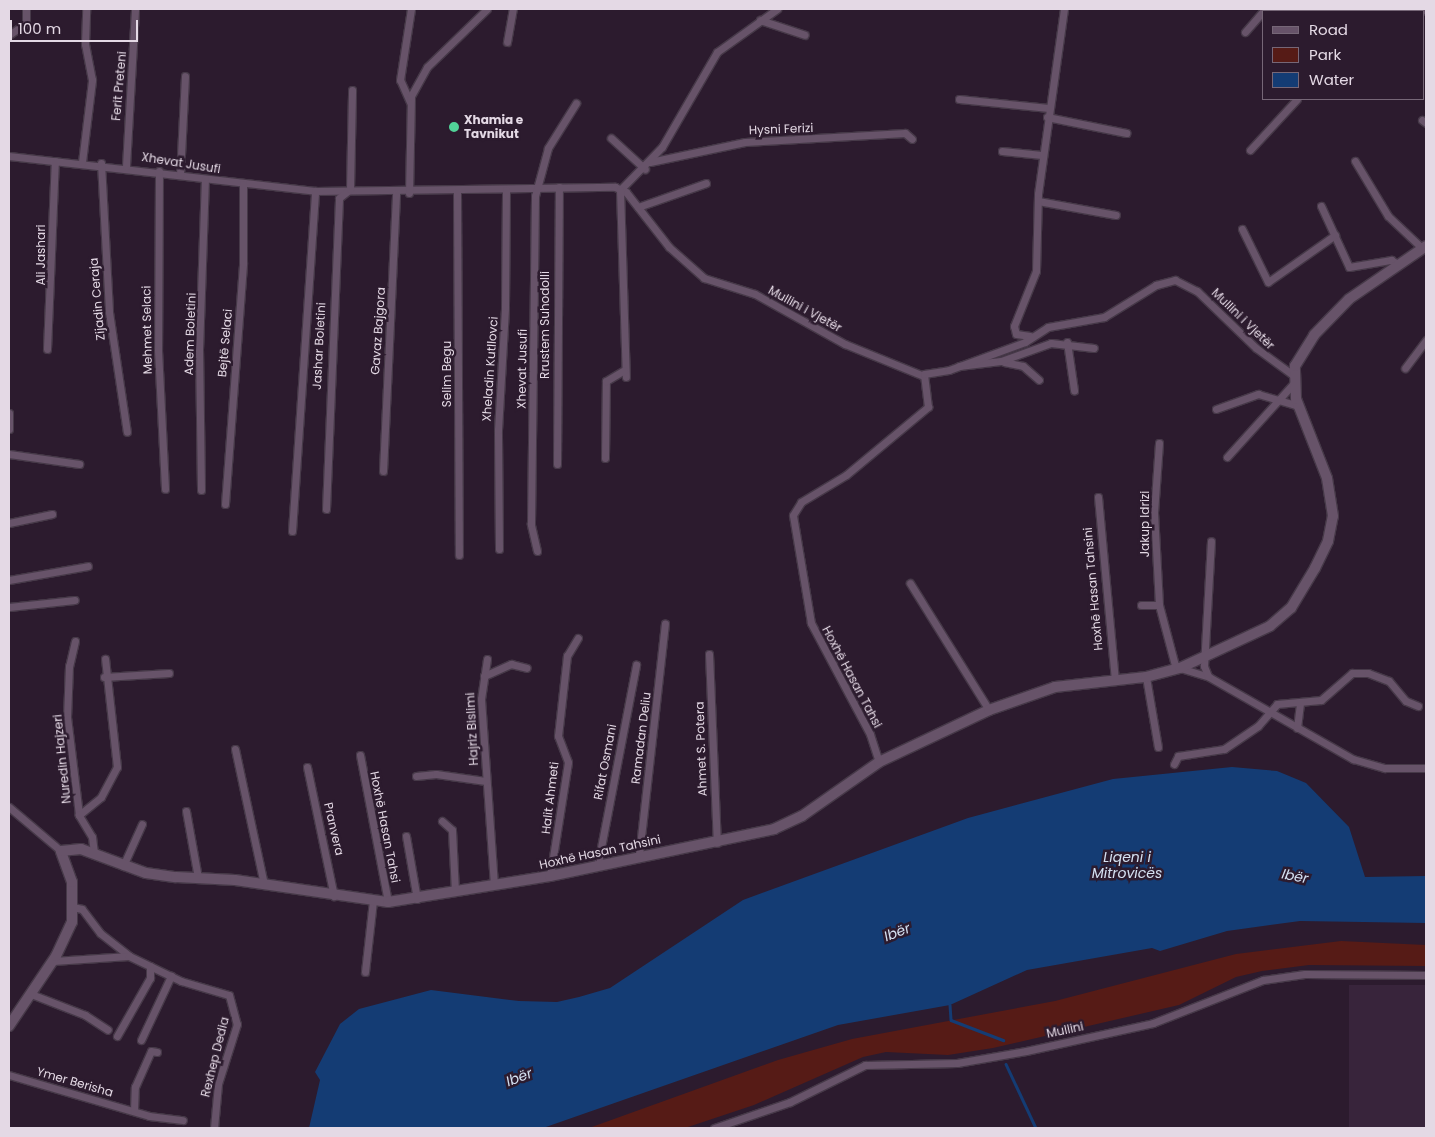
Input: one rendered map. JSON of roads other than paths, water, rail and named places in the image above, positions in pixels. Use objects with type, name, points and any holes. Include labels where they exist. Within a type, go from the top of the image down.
[{"type":"street","points":[[9,34],[26,24],[26,9]]},
{"type":"street","points":[[82,162],[92,80],[85,44],[86,9]]},
{"type":"street","name":"Ferit Preteni","points":[[126,166],[135,9]]},
{"type":"street","points":[[410,102],[400,80],[411,9]]},
{"type":"street","points":[[409,193],[410,102],[426,67],[487,9]]},
{"type":"street","points":[[507,42],[513,9]]},
{"type":"street","points":[[605,458],[606,380],[625,373],[620,190],[645,169],[650,162],[717,52],[777,9]]},
{"type":"street","points":[[1030,336],[1016,334],[1014,326],[1036,271],[1042,155],[1064,9]]},
{"type":"street","points":[[1245,32],[1262,12]]},
{"type":"street","points":[[760,20],[804,35]]},
{"type":"street","points":[[180,174],[185,76]]},
{"type":"street","points":[[350,189],[352,90]]},
{"type":"street","points":[[959,99],[1049,108]]},
{"type":"street","points":[[1250,150],[1296,100]]},
{"type":"street","name":"Xhevat Jusufi","points":[[538,551],[531,524],[537,186],[548,148],[576,103]]},
{"type":"street","points":[[1047,117],[1126,133]]},
{"type":"street","name":"Hysni Ferizi","points":[[650,162],[745,142],[904,133],[912,139]]},
{"type":"street","points":[[611,138],[645,169]]},
{"type":"street","points":[[1002,151],[1042,155]]},
{"type":"street","name":"Xhevat Jusufi","points":[[9,156],[54,161],[101,163],[243,184],[316,191],[350,189],[396,193],[458,192],[506,190],[537,186],[620,190]]},
{"type":"street","name":"Ali Jashari","points":[[47,349],[54,161]]},
{"type":"street","points":[[1227,457],[1293,379],[1300,355],[1335,311],[1424,247],[1388,216],[1355,161]]},
{"type":"street","name":"Zijadin Ceraja","points":[[101,163],[109,312],[127,432]]},
{"type":"street","name":"Mehmet Selaci","points":[[159,171],[158,350],[165,489]]},
{"type":"street","name":"Adem Boletini","points":[[201,490],[199,350],[205,179]]},
{"type":"street","points":[[638,207],[706,182]]},
{"type":"street","name":"Bejtë Selaci","points":[[225,504],[243,263],[243,184]]},
{"type":"street","name":"Rrustem Suhodolli","points":[[557,464],[558,187]]},
{"type":"street","name":"Jashar Boletini","points":[[326,509],[339,198],[350,189]]},
{"type":"street","name":"Xheladin Kutllovci","points":[[499,549],[498,430],[506,307],[506,190]]},
{"type":"street","name":"Mullini i Vjetër","points":[[620,190],[638,207],[669,247],[704,278],[755,294],[845,344],[924,376],[958,366],[1048,327],[1104,317],[1156,285],[1175,280],[1209,300],[1256,348],[1293,379]]},
{"type":"street","points":[[292,531],[316,191]]},
{"type":"street","name":"Selim Begu","points":[[458,192],[459,555]]},
{"type":"street","name":"Gavaz Bajgora","points":[[383,471],[396,193]]},
{"type":"street","points":[[1038,205],[1113,217]]},
{"type":"street","points":[[1321,206],[1352,268],[1384,260],[1398,264]]},
{"type":"street","points":[[1242,228],[1268,282],[1335,235]]},
{"type":"street","points":[[1405,368],[1426,340]]},
{"type":"street","points":[[1067,342],[1074,390]]},
{"type":"street","name":"Mullini i Vjetër","points":[[958,366],[1001,361],[1043,345],[1067,342],[1094,348]]},
{"type":"street","name":"Mullini i Vjetër","points":[[1001,361],[1023,366],[1039,380]]},
{"type":"street","name":"Hoxhë Hasan Tahsi","points":[[878,762],[870,734],[811,624],[793,512],[928,407],[924,376]]},
{"type":"street","name":"Hoxhë Hasan Tahsini","points":[[61,851],[94,853],[123,866],[198,878],[264,884],[334,896],[388,902],[417,899],[550,876],[638,855],[717,843],[802,816],[878,762],[989,710],[1040,691],[1115,679],[1146,677],[1178,668],[1205,658],[1281,619],[1328,541],[1330,489],[1299,406],[1293,379]]},
{"type":"street","points":[[1216,409],[1252,396],[1276,398],[1299,406]]},
{"type":"street","points":[[9,413],[9,429]]},
{"type":"street","name":"Jakup Idrizi","points":[[1159,443],[1154,512],[1159,604],[1178,668]]},
{"type":"street","points":[[9,454],[78,464]]},
{"type":"street","name":"Hoxhë Hasan Tahsini","points":[[1098,497],[1115,679]]},
{"type":"street","points":[[9,523],[52,514]]},
{"type":"street","points":[[1209,678],[1205,658],[1211,541]]},
{"type":"street","points":[[9,580],[88,566]]},
{"type":"street","points":[[910,583],[989,710]]},
{"type":"street","points":[[9,607],[75,600]]},
{"type":"street","points":[[1141,605],[1159,604]]},
{"type":"street","name":"Ramadan Deliu","points":[[638,855],[666,623]]},
{"type":"street","name":"Halit Ahmeti","points":[[550,876],[568,762],[558,736],[567,656],[578,638]]},
{"type":"street","name":"Nuredin Hajzeri","points":[[75,641],[69,666],[67,717],[79,814],[92,837],[94,853]]},
{"type":"street","name":"Ahmet S. Potera","points":[[709,654],[717,843]]},
{"type":"street","name":"Nuredin Hajzeri","points":[[79,814],[101,797],[117,767],[104,677],[105,658]]},
{"type":"street","name":"Hajriz Bislimi","points":[[487,659],[480,699],[494,885]]},
{"type":"street","name":"Hajriz Bislimi","points":[[484,676],[511,664],[527,668]]},
{"type":"street","name":"Rifat Osmani","points":[[598,864],[636,665]]},
{"type":"street","points":[[1178,668],[1209,678],[1297,728],[1369,765],[1426,768]]},
{"type":"street","points":[[104,677],[169,672]]},
{"type":"street","points":[[1174,764],[1178,756],[1224,749],[1258,726],[1277,704],[1300,705],[1321,700],[1346,677],[1364,672],[1389,681],[1406,701],[1418,706]]},
{"type":"street","points":[[1146,677],[1158,747]]},
{"type":"street","points":[[1297,728],[1300,705]]},
{"type":"street","points":[[235,749],[264,884]]},
{"type":"street","name":"Hoxhë Hasan Tahsi","points":[[360,755],[388,902]]},
{"type":"street","name":"Pranvera","points":[[307,767],[334,896]]},
{"type":"street","name":"Hajriz Bislimi","points":[[416,776],[436,774],[486,781]]},
{"type":"street","points":[[9,807],[61,851],[69,866],[73,907],[68,935],[53,961],[9,1026]]},
{"type":"street","points":[[186,811],[198,878]]},
{"type":"street","points":[[442,821],[452,830],[456,891]]},
{"type":"street","points":[[123,866],[142,824]]},
{"type":"street","name":"Hoxhë Hasan Tahsi","points":[[406,836],[417,899]]},
{"type":"street","points":[[365,972],[372,901]]},
{"type":"street","name":"Rexhep Dedia","points":[[73,907],[82,909],[100,933],[129,956],[171,976],[227,994],[235,1004],[237,1024],[218,1084],[214,1128]]},
{"type":"street","name":"Rexhep Dedia","points":[[53,961],[129,956]]},
{"type":"street","points":[[118,1036],[150,978],[150,966]]},
{"type":"street","name":"Mullini","points":[[714,1128],[790,1102],[865,1065],[957,1063],[1026,1051],[1153,1023],[1264,980],[1305,974],[1426,975]]},
{"type":"street","points":[[141,1040],[171,976]]},
{"type":"street","points":[[31,994],[85,1015],[108,1030]]},
{"type":"street","points":[[134,1111],[135,1087],[151,1051],[157,1052]]},
{"type":"street","name":"Ymer Berisha","points":[[9,1075],[134,1111],[183,1120]]},
{"type":"water","name":"Liqeni i Mitrovicës","points":[[1232,767],[1277,771],[1306,783],[1349,827],[1365,877],[1426,876],[1426,923],[1300,921],[1227,931],[1160,951],[1152,948],[1027,970],[950,1005],[838,1025],[543,1128],[309,1128],[320,1080],[315,1072],[340,1024],[359,1009],[431,990],[519,1001],[557,1002],[579,997],[610,988],[743,900],[968,818],[1113,779]]},
{"type":"waterway","points":[[950,1005],[951,1020],[1003,1040]]},
{"type":"waterway","points":[[1006,1064],[1036,1128]]},
{"type":"place","name":"Xhamia e Tavnikut","points":[[454,127]]},
{"type":"water label","name":"Ibër","points":[[1295,876]]},
{"type":"water label","name":"Ibër","points":[[897,932]]},
{"type":"water label","name":"Ibër","points":[[519,1077]]}]
